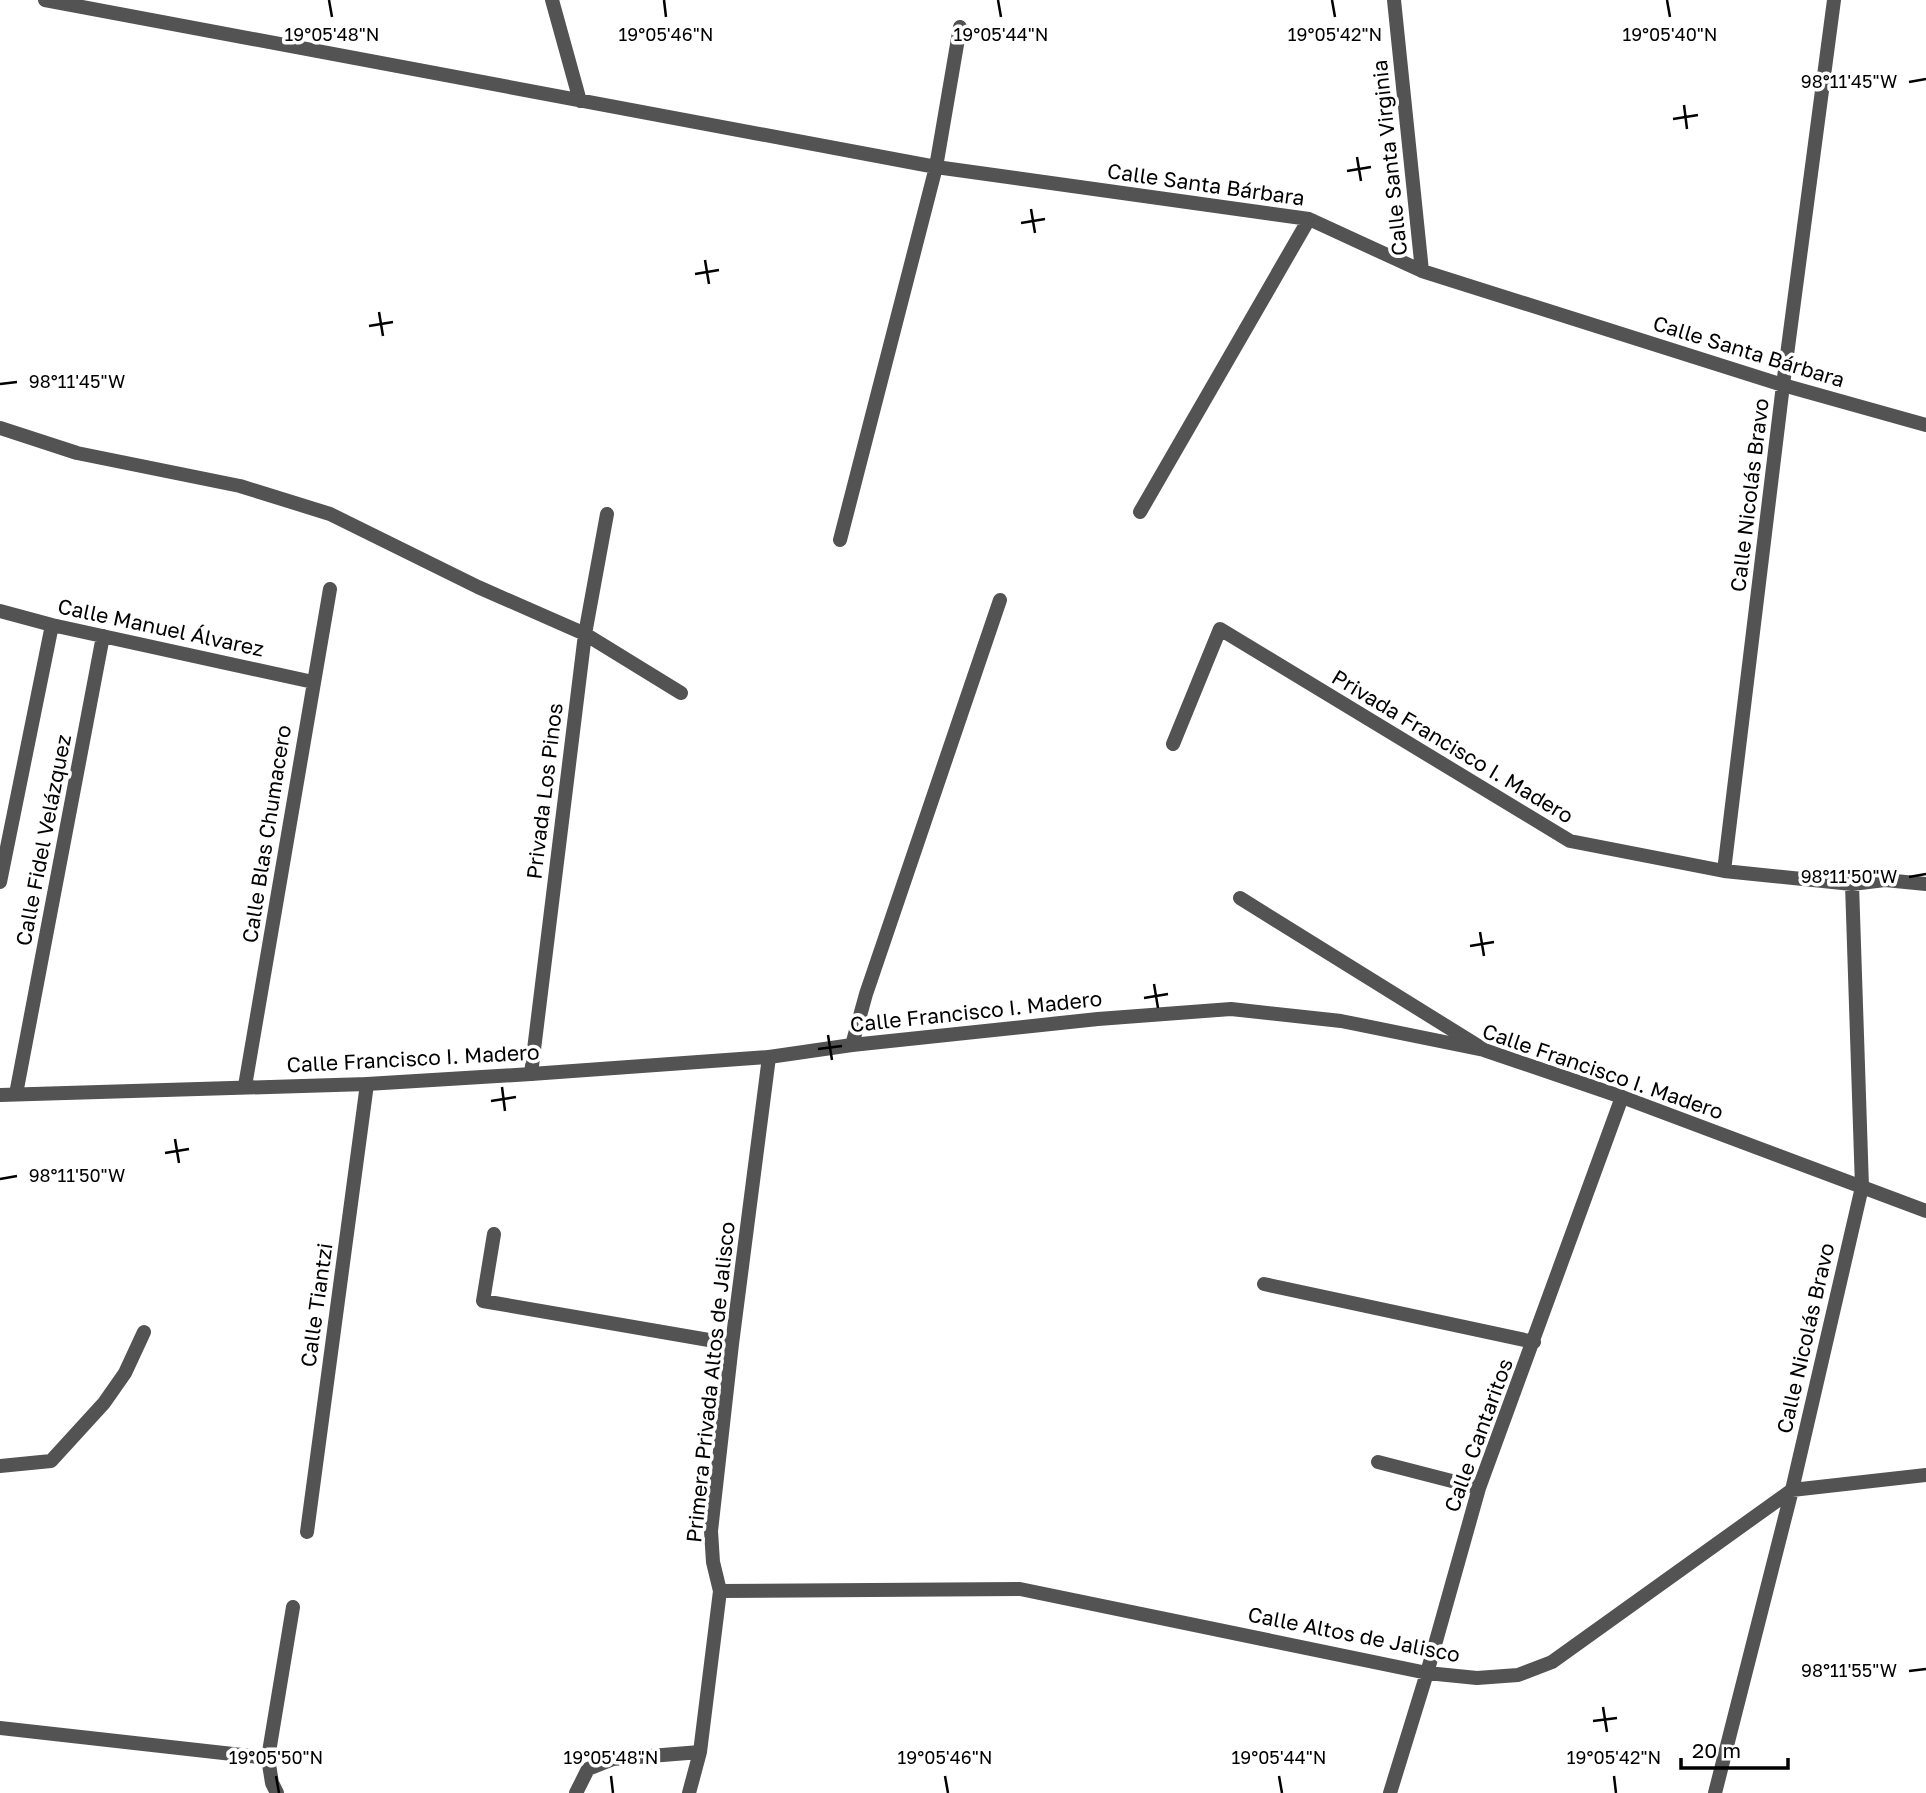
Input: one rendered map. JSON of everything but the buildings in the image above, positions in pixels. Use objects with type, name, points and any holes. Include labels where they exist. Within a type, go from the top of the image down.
[{"type":"street","name":"Calle Santa Bárbara","points":[[45,0],[936,167],[1309,219],[1422,271],[1783,385],[1926,425]]},
{"type":"street","points":[[552,0],[580,100]]},
{"type":"street","name":"Calle Santa Virginia","points":[[1394,0],[1422,271]]},
{"type":"street","name":"Calle Nicolás Bravo","points":[[1724,871],[1833,0]]},
{"type":"street","points":[[840,540],[936,167],[960,27]]},
{"type":"street","points":[[1140,512],[1309,219]]},
{"type":"street","points":[[0,428],[77,453],[240,486],[330,514],[478,587],[585,634],[681,693]]},
{"type":"street","name":"Privada Los Pinos","points":[[531,1074],[585,634],[607,514]]},
{"type":"street","name":"Calle Blas Chumacero","points":[[245,1086],[330,589]]},
{"type":"street","points":[[852,1045],[866,994],[1000,600]]},
{"type":"street","name":"Calle Manuel Álvarez","points":[[0,611],[52,625],[313,682]]},
{"type":"street","name":"Calle Fidel Velázquez","points":[[0,882],[52,625]]},
{"type":"street","name":"Privada Francisco I. Madero","points":[[1173,744],[1220,629],[1570,841],[1724,871],[1852,884],[1885,880],[1926,884]]},
{"type":"street","name":"Calle Fidel Velázquez","points":[[16,1094],[103,636]]},
{"type":"street","name":"Calle Nicolás Bravo","points":[[1715,1793],[1792,1490],[1862,1186],[1852,884]]},
{"type":"street","points":[[1240,898],[1484,1050]]},
{"type":"street","name":"Calle Francisco I. Madero","points":[[0,1095],[367,1084],[531,1074],[769,1057],[852,1045],[1098,1019],[1231,1009],[1341,1021],[1484,1050],[1622,1097],[1926,1211]]},
{"type":"street","name":"Primera Privada Altos de Jalisco","points":[[690,1793],[700,1752],[720,1591],[713,1562],[711,1531],[769,1057]]},
{"type":"street","name":"Calle Tiantzi","points":[[307,1532],[367,1084]]},
{"type":"street","name":"Calle Cantaritos","points":[[1390,1793],[1479,1488],[1622,1097]]},
{"type":"street","points":[[494,1234],[483,1301],[732,1344]]},
{"type":"street","points":[[1264,1284],[1534,1342]]},
{"type":"street","points":[[0,1466],[51,1461],[104,1403],[125,1373],[144,1332]]},
{"type":"street","points":[[1378,1462],[1479,1488]]},
{"type":"street","name":"Calle Altos de Jalisco","points":[[720,1591],[1020,1589],[1427,1673],[1477,1678],[1518,1675],[1552,1662],[1792,1490],[1926,1475]]},
{"type":"street","points":[[277,1793],[272,1783],[268,1758],[293,1607]]},
{"type":"street","points":[[0,1728],[268,1758]]},
{"type":"street","points":[[576,1793],[588,1769],[613,1759],[700,1752]]}]
